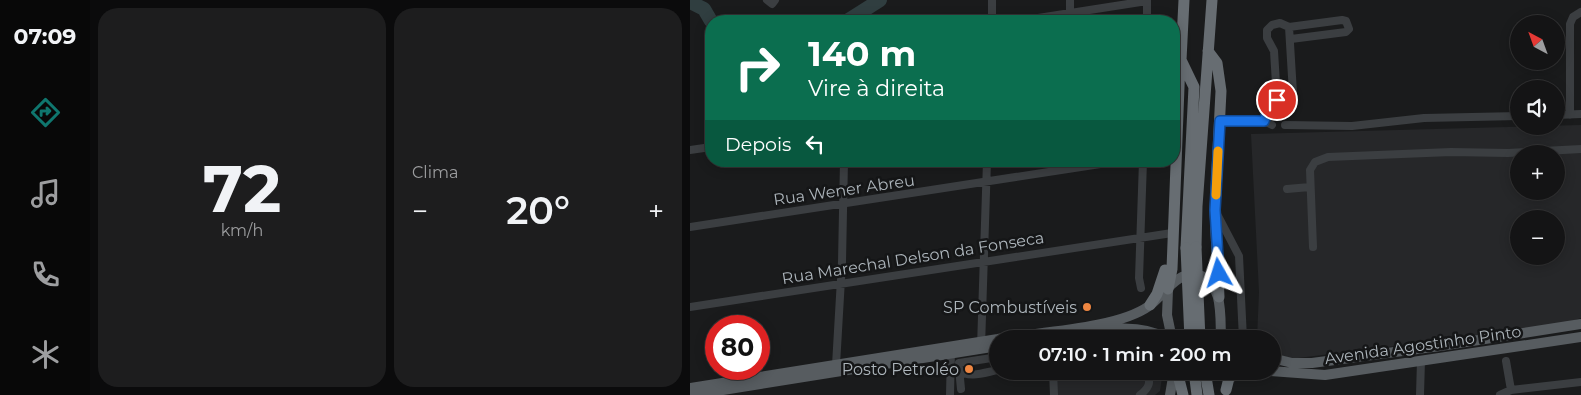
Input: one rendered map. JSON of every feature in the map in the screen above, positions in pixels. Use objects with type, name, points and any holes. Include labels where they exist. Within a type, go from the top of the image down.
[{"type":"highway","points":[[1184,0],[1180,60],[1194,87],[1197,132]]},
{"type":"highway","points":[[1190,330],[1191,247],[1197,132],[1208,50],[1212,0]]},
{"type":"highway","points":[[1208,50],[1217,63],[1221,76],[1215,210],[1219,297]]},
{"type":"highway","points":[[1168,289],[1172,268],[1174,167]]},
{"type":"highway","points":[[1150,305],[1162,282],[1172,235]]},
{"type":"highway","points":[[1191,247],[1199,330]]},
{"type":"highway","points":[[1179,380],[1183,395]]},
{"type":"highway","points":[[1201,383],[1209,395]]},
{"type":"main road","points":[[1113,326],[1150,305],[1178,279],[1190,275],[1198,275],[1207,280],[1219,297],[1221,328]]},
{"type":"main road","points":[[1168,289],[1167,315],[1170,330]]},
{"type":"main road","name":"Avenida Agostinho Pinto","points":[[1281,360],[1292,363],[1312,363],[1440,346],[1581,324]]},
{"type":"main road","points":[[1090,330],[1113,326],[1145,330]]},
{"type":"main road","name":"Avenida Agostinho Pinto","points":[[1281,373],[1325,375],[1581,337]]},
{"type":"main road","points":[[692,395],[953,351],[989,342]]},
{"type":"main road","points":[[981,345],[989,345]]},
{"type":"main road","points":[[690,388],[726,389],[836,365],[953,351]]},
{"type":"main road","points":[[1170,395],[1174,380]]},
{"type":"street","points":[[992,0],[992,15]]},
{"type":"street","points":[[1070,0],[1070,12]]},
{"type":"street","points":[[1053,15],[1147,0],[1146,15]]},
{"type":"street","points":[[1570,114],[1570,24],[1573,16],[1581,12]]},
{"type":"street","points":[[1277,100],[1274,51],[1267,38],[1267,30],[1272,25],[1280,23],[1289,27],[1342,20],[1346,21],[1349,29],[1346,32],[1291,40]]},
{"type":"street","points":[[1264,121],[1271,104],[1277,100],[1288,102],[1291,100],[1291,40],[1289,27]]},
{"type":"street","points":[[1565,114],[1581,114]]},
{"type":"street","points":[[1285,125],[1352,126],[1424,118],[1510,116]]},
{"type":"street","points":[[1220,121],[1264,121],[1272,125]]},
{"type":"street","points":[[690,150],[705,148]]},
{"type":"street","points":[[1314,247],[1310,170],[1315,162],[1328,157],[1451,152],[1508,153],[1581,149]]},
{"type":"street","points":[[836,365],[844,167]]},
{"type":"street","points":[[981,345],[987,167]]},
{"type":"street","name":"Rua Wener Abreu","points":[[690,227],[1078,167]]},
{"type":"street","points":[[1141,288],[1139,278],[1143,167]]},
{"type":"street","points":[[1287,189],[1310,187]]},
{"type":"street","points":[[1215,210],[1239,256],[1243,330]]},
{"type":"street","name":"Rua Marechal Delson da Fonseca","points":[[690,307],[1140,237],[1172,235]]},
{"type":"street","points":[[953,351],[959,367],[960,388]]},
{"type":"street","points":[[950,395],[953,351]]},
{"type":"street","points":[[959,367],[989,359]]},
{"type":"street","points":[[1420,395],[1421,360]]},
{"type":"street","points":[[1506,362],[1511,390]]},
{"type":"street","points":[[959,367],[965,374],[989,371]]},
{"type":"street","points":[[1053,380],[1054,395]]},
{"type":"street","points":[[1140,395],[1149,386],[1150,380]]},
{"type":"street","points":[[1500,395],[1511,390],[1581,382]]},
{"type":"shaded area","points":[[1565,125],[1581,125],[1581,318],[1556,326],[1290,359],[1281,355],[1281,330],[1257,330],[1259,292],[1251,134],[1510,127],[1510,135],[1565,135]]},
{"type":"shaded area","points":[[1055,380],[1162,380],[1160,391],[1155,395],[1056,395]]},
{"type":"waterway","points":[[856,15],[880,0]]},
{"type":"waterway","points":[[690,2],[704,9],[708,15]]},
{"type":"slow traffic","points":[[1216,195],[1218,151]]},
{"type":"place","name":"SP Combustíveis","points":[[1087,307]]},
{"type":"place","name":"Posto Petroléo","points":[[969,369]]},
{"type":"route","points":[[1219,273],[1215,210],[1220,121],[1264,121],[1271,104],[1277,100]]}]
